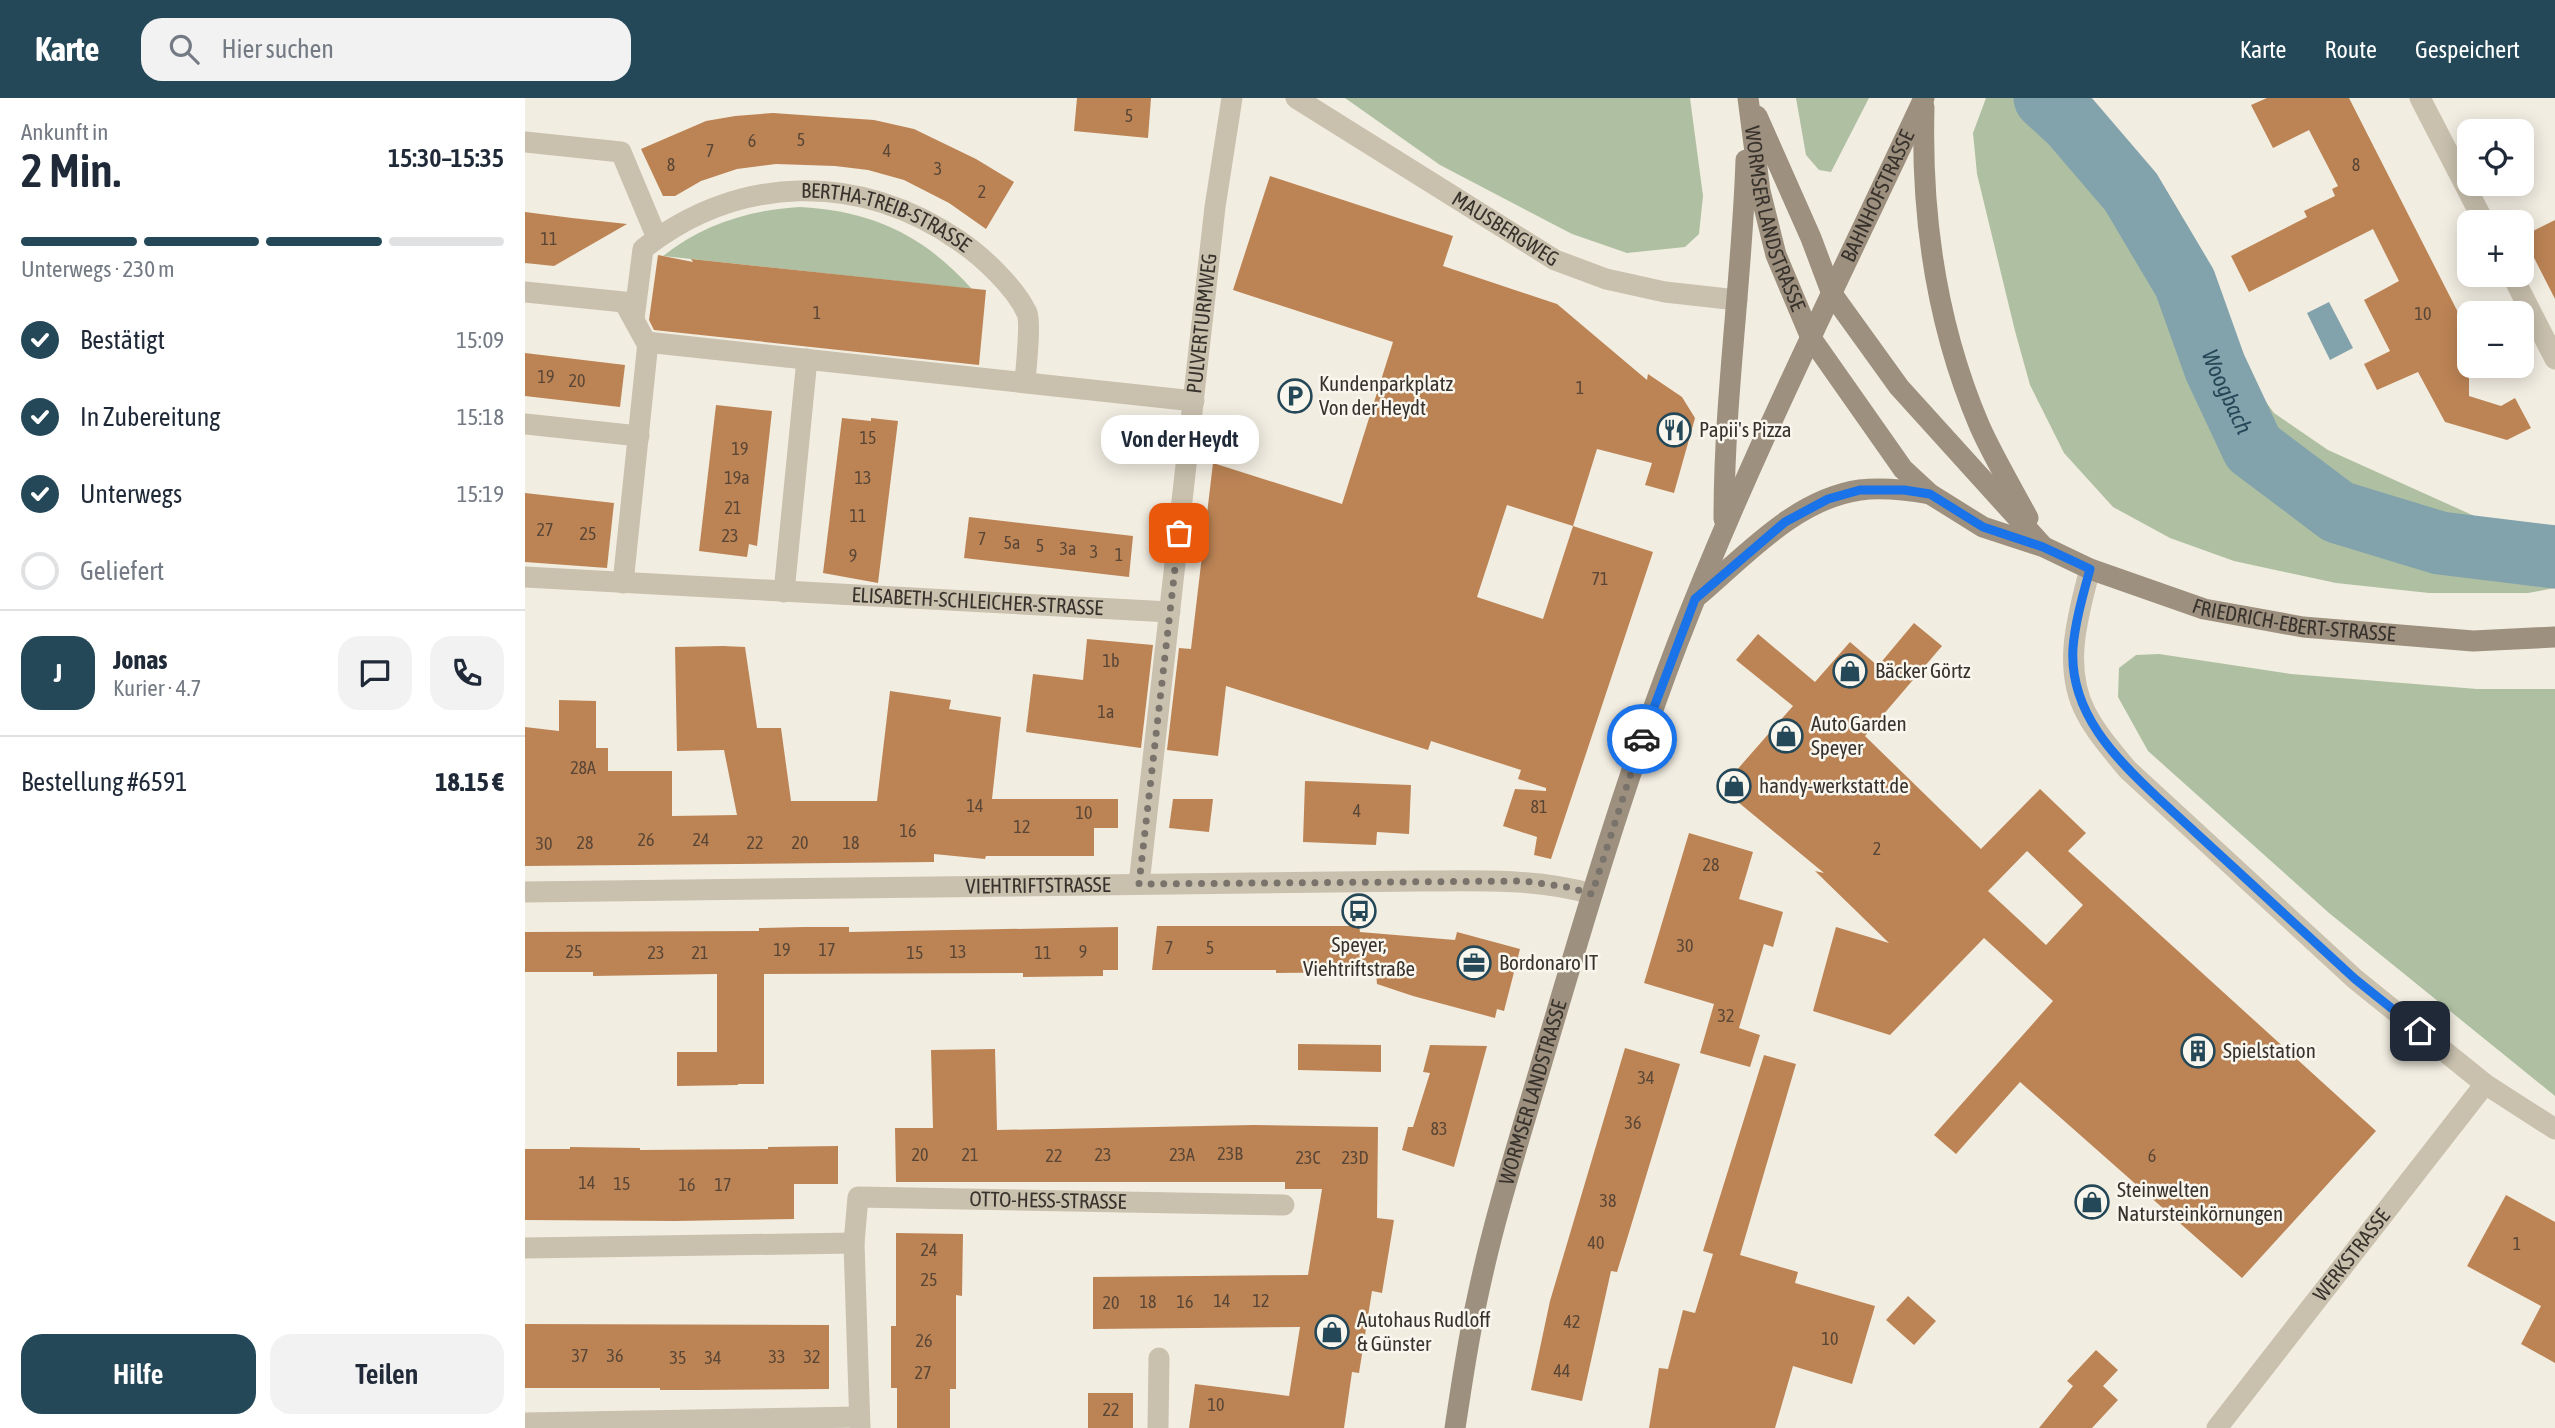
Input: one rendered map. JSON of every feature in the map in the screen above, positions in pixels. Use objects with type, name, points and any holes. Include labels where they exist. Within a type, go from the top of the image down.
[{"type":"main road","points":[[1724,528],[1726,426],[1744,227],[1748,98]]},
{"type":"main road","name":"WORMSER LANDSTRASSE","points":[[1455,1428],[1475,1308],[1491,1238],[1627,781],[1724,528],[1832,294],[1811,238],[1748,98]]},
{"type":"main road","name":"WORMSER LANDSTRASSE","points":[[1748,98],[1760,191],[1776,255],[1811,338]]},
{"type":"main road","points":[[1924,98],[1923,159],[1930,236],[1950,340],[1981,428],[2043,547]]},
{"type":"main road","name":"BAHNHOFSTRASSE","points":[[1832,294],[1924,98]]},
{"type":"main road","name":"FRIEDRICH-EBERT-STRASSE","points":[[1832,294],[1899,387],[2043,547]]},
{"type":"main road","name":"FRIEDRICH-EBERT-STRASSE","points":[[1811,338],[1903,469],[1930,494],[1983,527],[2043,547],[2090,569],[2204,609],[2303,627],[2473,641],[2555,637]]},
{"type":"main road","points":[[1695,599],[1785,522],[1828,499],[1860,490],[1904,490],[1930,494]]},
{"type":"street","name":"PULVERTURMWEG","points":[[1139,884],[1215,207],[1232,98]]},
{"type":"street","name":"MAUSBERGWEG","points":[[1296,98],[1555,260],[1606,279],[1665,292],[1738,300]]},
{"type":"street","points":[[2420,98],[2478,210]]},
{"type":"street","points":[[525,142],[621,152],[657,238]]},
{"type":"street","name":"BERTHA-TREIB-STRASSE","points":[[629,310],[643,249],[695,216],[730,202],[772,193],[831,191],[869,197],[918,215],[969,247],[1010,289],[1028,316],[1025,382]]},
{"type":"street","points":[[2518,287],[2555,359]]},
{"type":"street","points":[[525,292],[629,310],[646,342],[1194,401]]},
{"type":"street","points":[[623,583],[648,342]]},
{"type":"street","points":[[784,592],[807,359]]},
{"type":"street","points":[[525,424],[639,436]]},
{"type":"street","points":[[2090,569],[2073,650],[2077,692],[2085,712],[2128,770],[2355,979],[2485,1084],[2555,1129]]},
{"type":"street","name":"ELISABETH-SCHLEICHER-STRASSE","points":[[525,577],[1170,612]]},
{"type":"street","name":"VIEHTRIFTSTRASSE","points":[[525,892],[1523,881],[1567,887],[1592,894]]},
{"type":"street","name":"WERKSTRASSE","points":[[2217,1428],[2485,1084]]},
{"type":"street","name":"OTTO-HESS-STRASSE","points":[[525,1423],[859,1423],[854,1243],[858,1197],[1284,1205]]},
{"type":"street","points":[[525,1248],[854,1243]]},
{"type":"street","points":[[1159,1358],[1159,1428]]},
{"type":"green space","points":[[1345,98],[1690,98],[1703,196],[1699,234],[1685,247],[1627,253],[1572,234],[1440,165]]},
{"type":"green space","points":[[1796,98],[1869,98],[1831,172],[1819,170],[1806,155]]},
{"type":"green space","points":[[1986,98],[2091,98],[2163,185],[2192,239],[2241,368],[2274,413],[2328,450],[2521,537],[2555,539],[2555,588],[2528,593],[2429,593],[2336,583],[2234,561],[2170,538],[2113,507],[2064,453],[2030,385],[1977,174],[1973,133]]},
{"type":"green space","points":[[800,207],[851,214],[895,229],[935,254],[972,289],[663,256],[710,227],[763,211]]},
{"type":"green space","points":[[2159,654],[2291,674],[2477,689],[2555,689],[2555,1096],[2329,913],[2148,751],[2118,697],[2119,668],[2136,655]]},
{"type":"water","points":[[2329,302],[2353,348],[2330,360],[2307,313]]},
{"type":"building","points":[[1077,98],[1151,98],[1148,138],[1074,131]]},
{"type":"building","points":[[2267,98],[2349,98],[2457,310],[2457,378],[2469,378],[2469,396],[2501,406],[2515,398],[2531,428],[2507,440],[2445,422],[2418,372],[2377,390],[2364,364],[2390,351],[2364,300],[2399,281],[2373,229],[2249,292],[2231,256],[2307,217],[2304,211],[2335,196],[2332,189],[2338,186],[2309,130],[2273,148],[2251,105]]},
{"type":"building","points":[[773,113],[874,120],[914,129],[976,159],[1014,182],[986,229],[949,203],[904,180],[868,170],[835,166],[776,164],[737,169],[701,181],[675,196],[663,196],[641,149],[706,121]]},
{"type":"building","points":[[1270,176],[1453,236],[1443,266],[1557,304],[1647,380],[1648,374],[1682,397],[1695,418],[1674,493],[1645,485],[1652,463],[1597,449],[1573,526],[1653,552],[1551,859],[1534,855],[1537,837],[1503,826],[1515,789],[1546,791],[1546,788],[1518,779],[1521,770],[1431,741],[1428,750],[1226,686],[1218,756],[1167,750],[1179,648],[1191,649],[1213,463],[1342,504],[1393,342],[1233,290]],"holes":[[[1507,505],[1573,526],[1543,619],[1477,597]]]},
{"type":"building","points":[[525,212],[627,224],[554,266],[525,263]]},
{"type":"building","points":[[2555,220],[2555,299],[2534,258],[2534,230]]},
{"type":"building","points":[[658,255],[693,262],[691,259],[986,290],[979,365],[654,330],[649,320]]},
{"type":"building","points":[[525,353],[625,365],[620,407],[525,396]]},
{"type":"building","points":[[716,405],[772,411],[757,546],[749,544],[747,557],[699,551]]},
{"type":"building","points":[[842,418],[898,421],[878,583],[823,573]]},
{"type":"building","points":[[525,493],[614,503],[607,568],[525,562]]},
{"type":"building","points":[[969,517],[1133,536],[1129,577],[964,558]]},
{"type":"building","points":[[1914,623],[1942,646],[1865,736],[1981,849],[2040,789],[2086,833],[2068,851],[2376,1131],[2242,1278],[2020,1082],[1956,1154],[1934,1135],[2053,1001],[1984,938],[1890,1035],[1813,1011],[1836,927],[1889,943],[1815,871],[1824,873],[1721,788],[1793,706],[1736,660],[1758,634],[1815,682],[1850,642],[1878,666]],"holes":[[[2027,851],[2083,905],[2046,945],[1988,891]]]},
{"type":"building","points":[[1087,639],[1153,645],[1141,748],[1026,732],[1033,674],[1083,680]]},
{"type":"building","points":[[675,647],[745,647],[757,728],[781,728],[791,801],[877,801],[890,691],[951,700],[949,709],[1001,717],[992,799],[1118,799],[1118,828],[1094,828],[1094,856],[986,856],[985,859],[934,854],[934,862],[525,866],[525,727],[559,731],[559,700],[596,701],[596,748],[608,748],[608,771],[672,771],[672,816],[737,815],[724,750],[677,751]]},
{"type":"building","points":[[1305,781],[1411,785],[1409,834],[1377,832],[1376,845],[1303,842]]},
{"type":"building","points":[[1173,799],[1213,799],[1209,832],[1169,828]]},
{"type":"building","points":[[1689,833],[1753,852],[1739,899],[1783,912],[1773,947],[1764,944],[1739,1028],[1760,1035],[1750,1067],[1700,1053],[1714,1004],[1644,983]]},
{"type":"building","points":[[1157,926],[1359,926],[1360,932],[1455,940],[1457,932],[1520,949],[1504,1011],[1497,1009],[1495,1018],[1377,984],[1376,972],[1152,970]]},
{"type":"building","points":[[849,927],[849,932],[1118,927],[1118,970],[1103,970],[1103,976],[1023,977],[1023,973],[764,974],[764,1084],[677,1086],[677,1052],[717,1052],[717,974],[593,976],[593,972],[525,972],[525,932],[759,931],[759,928]]},
{"type":"building","points":[[1298,1044],[1381,1045],[1381,1072],[1298,1070]]},
{"type":"building","points":[[1430,1045],[1487,1046],[1454,1167],[1402,1150],[1408,1127],[1413,1127],[1430,1073],[1423,1072]]},
{"type":"building","points":[[1625,1048],[1680,1064],[1617,1272],[1611,1271],[1582,1401],[1531,1390],[1550,1301]]},
{"type":"building","points":[[995,1049],[997,1130],[1253,1125],[1378,1127],[1377,1218],[1394,1220],[1382,1293],[1372,1291],[1359,1373],[1352,1372],[1344,1428],[1189,1428],[1195,1384],[1289,1396],[1300,1327],[1093,1329],[1093,1277],[1308,1275],[1322,1189],[1285,1189],[1285,1182],[896,1182],[895,1128],[933,1128],[931,1050]]},
{"type":"building","points":[[1764,1055],[1796,1064],[1740,1255],[1798,1272],[1795,1283],[1875,1306],[1852,1384],[1793,1366],[1775,1428],[1649,1428],[1659,1368],[1668,1369],[1683,1310],[1695,1313],[1713,1254],[1703,1251]]},
{"type":"building","points":[[838,1146],[838,1184],[794,1184],[794,1219],[525,1220],[525,1149],[768,1149]]},
{"type":"building","points":[[2506,1195],[2555,1222],[2555,1363],[2521,1344],[2541,1306],[2467,1266]]},
{"type":"building","points":[[896,1233],[963,1234],[962,1296],[956,1295],[956,1389],[950,1389],[950,1428],[897,1428],[897,1388],[891,1388],[891,1326],[896,1326]]},
{"type":"building","points":[[1908,1296],[1936,1321],[1914,1345],[1886,1320]]},
{"type":"building","points":[[525,1324],[829,1325],[829,1389],[525,1388]]},
{"type":"building","points":[[2096,1350],[2118,1370],[2103,1386],[2118,1400],[2092,1428],[2039,1428],[2073,1386],[2067,1381]]},
{"type":"building","points":[[1088,1393],[1133,1393],[1133,1428],[1088,1428]]},
{"type":"waterway","name":"Woogbach","points":[[2045,98],[2071,122],[2131,192],[2185,283],[2215,367],[2253,448],[2338,512],[2440,543],[2555,557]]},
{"type":"way so far","points":[[1179,533],[1139,884],[1523,881],[1567,887],[1592,894],[1642,739]]},
{"type":"place","name":"Kundenparkplatz Von der Heydt","points":[[1295,396]]},
{"type":"place","name":"Papii's Pizza","points":[[1674,430]]},
{"type":"place","name":"Von der Heydt","points":[[1179,533]]},
{"type":"place","name":"Bäcker Görtz","points":[[1850,671]]},
{"type":"place","name":"Auto Garden Speyer","points":[[1786,736]]},
{"type":"place","name":"handy-werkstatt.de","points":[[1734,786]]},
{"type":"place","name":"Speyer, Viehtriftstraße","points":[[1359,911]]},
{"type":"place","name":"Bordonaro IT","points":[[1474,963]]},
{"type":"place","name":"Spielstation","points":[[2198,1051]]},
{"type":"place","name":"Steinwelten Natursteinkörnungen","points":[[2092,1202]]},
{"type":"place","name":"Autohaus Rudloff & Günster","points":[[1332,1332]]},
{"type":"route","points":[[1642,739],[1695,599],[1746,555],[1785,522],[1828,499],[1860,490],[1904,490],[1930,494],[1983,527],[2043,547],[2090,569],[2076,628],[2074,674],[2077,692],[2085,712],[2101,736],[2128,770],[2158,798],[2355,979],[2420,1031]]}]
